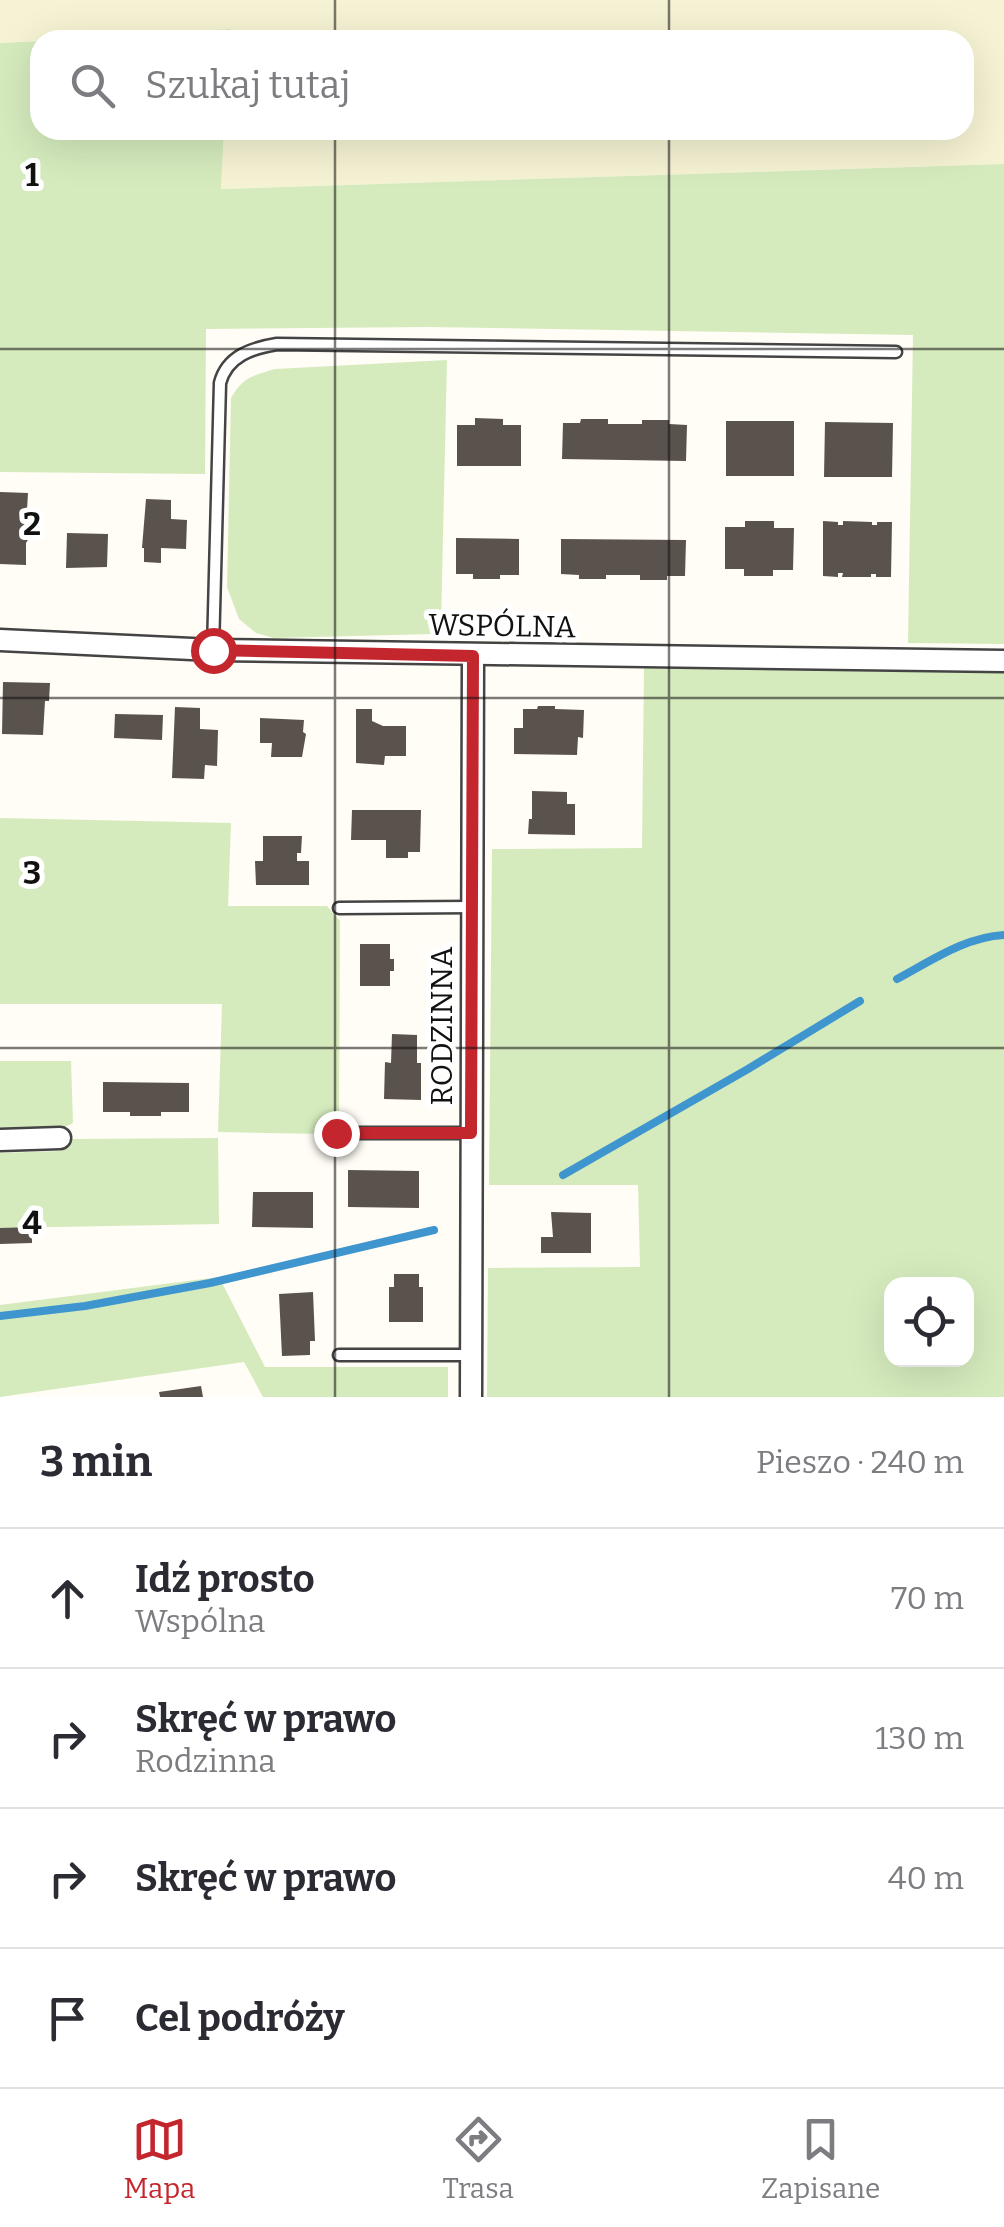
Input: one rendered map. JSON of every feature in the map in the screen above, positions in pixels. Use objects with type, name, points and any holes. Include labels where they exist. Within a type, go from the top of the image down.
[{"type":"street","name":"WSPÓLNA","points":[[0,640],[473,656],[1004,661]]},
{"type":"street","name":"RODZINNA","points":[[471,1397],[473,656]]},
{"type":"street","points":[[0,1140],[60,1138]]},
{"type":"lane","points":[[213,650],[220,383],[223,373],[245,352],[277,344],[896,352]]},
{"type":"lane","points":[[338,908],[472,907]]},
{"type":"lane","points":[[336,1133],[471,1133]]},
{"type":"lane","points":[[339,1355],[471,1355]]},
{"type":"shaded area","points":[[0,0],[1004,0],[1004,164],[221,189],[223,140],[974,140],[974,30],[30,30],[30,41],[0,43]]},
{"type":"green space","points":[[30,42],[30,140],[223,140],[221,189],[1004,164],[1004,644],[908,643],[913,335],[428,327],[206,329],[205,474],[0,472],[0,43]]},
{"type":"green space","points":[[447,360],[441,624],[433,634],[274,638],[256,633],[239,619],[227,587],[231,398],[235,391],[249,378],[275,369]]},
{"type":"green space","points":[[644,668],[1004,673],[1004,1397],[487,1397],[488,1268],[640,1267],[638,1185],[489,1185],[492,849],[642,848]]},
{"type":"green space","points":[[0,818],[231,823],[228,906],[327,906],[340,921],[339,1120],[325,1134],[218,1132],[222,1004],[0,1004]]},
{"type":"green space","points":[[0,1061],[71,1061],[73,1123],[59,1130],[0,1130]]},
{"type":"green space","points":[[218,1138],[219,1224],[0,1228],[0,1153],[60,1151],[73,1139]]},
{"type":"green space","points":[[219,1277],[265,1367],[448,1367],[448,1397],[263,1397],[244,1362],[0,1397],[0,1305]]},
{"type":"building","points":[[475,418],[503,419],[503,425],[521,425],[521,466],[457,466],[457,425],[475,425]]},
{"type":"building","points":[[581,419],[608,419],[608,424],[669,420],[669,424],[687,425],[686,461],[562,459],[563,423],[580,423]]},
{"type":"building","points":[[726,421],[794,421],[794,476],[726,476]]},
{"type":"building","points":[[825,422],[893,423],[892,477],[824,477]]},
{"type":"building","points":[[0,492],[28,493],[32,533],[26,543],[26,565],[0,564]]},
{"type":"building","points":[[146,499],[171,500],[171,519],[187,520],[186,549],[161,548],[161,563],[144,562]]},
{"type":"building","points":[[745,521],[774,521],[774,528],[794,528],[793,570],[773,570],[773,576],[744,576],[744,569],[725,569],[725,527],[745,527]]},
{"type":"building","points":[[823,521],[838,525],[843,525],[843,521],[872,525],[892,522],[891,577],[842,577],[843,573],[838,573],[838,577],[823,576]]},
{"type":"building","points":[[67,533],[108,534],[107,567],[66,568]]},
{"type":"building","points":[[456,538],[519,539],[519,575],[473,579],[473,574],[456,574]]},
{"type":"building","points":[[561,539],[686,540],[685,576],[640,580],[640,575],[579,579],[579,575],[561,574]]},
{"type":"building","points":[[3,682],[50,683],[43,735],[2,734]]},
{"type":"building","points":[[538,706],[584,710],[583,738],[578,737],[577,755],[514,754],[514,728],[523,728],[523,709]]},
{"type":"building","points":[[175,707],[200,708],[200,729],[218,730],[217,766],[205,765],[204,779],[172,778]]},
{"type":"building","points":[[356,709],[372,709],[372,721],[383,726],[406,726],[406,756],[385,756],[384,765],[356,763]]},
{"type":"building","points":[[115,714],[163,715],[162,740],[114,738]]},
{"type":"building","points":[[260,718],[304,720],[302,757],[271,757],[272,743],[260,743]]},
{"type":"building","points":[[532,791],[567,792],[567,804],[575,804],[575,835],[528,834]]},
{"type":"building","points":[[352,810],[421,810],[420,852],[408,852],[408,858],[386,858],[386,840],[351,840]]},
{"type":"building","points":[[263,836],[302,836],[297,861],[309,861],[309,885],[256,885],[255,861],[263,861]]},
{"type":"building","points":[[360,944],[390,944],[394,971],[390,971],[390,986],[360,986]]},
{"type":"building","points":[[392,1034],[417,1035],[421,1100],[384,1099],[385,1062],[391,1063]]},
{"type":"building","points":[[103,1082],[189,1083],[189,1112],[130,1116],[130,1112],[103,1112]]},
{"type":"building","points":[[348,1170],[419,1171],[419,1208],[348,1207]]},
{"type":"building","points":[[253,1192],[313,1192],[313,1228],[252,1227]]},
{"type":"building","points":[[551,1212],[591,1213],[591,1253],[541,1253],[541,1237],[553,1237]]},
{"type":"building","points":[[32,1227],[32,1243],[0,1244],[0,1228]]},
{"type":"building","points":[[394,1274],[419,1274],[423,1322],[389,1322],[389,1287],[394,1287]]},
{"type":"building","points":[[313,1292],[315,1341],[310,1341],[310,1355],[282,1356],[279,1294]]},
{"type":"building","points":[[201,1386],[203,1397],[160,1397],[159,1392]]},
{"type":"waterway","points":[[897,979],[962,945],[1004,935]]},
{"type":"waterway","points":[[563,1175],[860,1001]]},
{"type":"waterway","points":[[0,1316],[85,1306],[210,1283],[434,1230]]},
{"type":"route","points":[[213,650],[473,656],[471,1133],[336,1133]]}]
